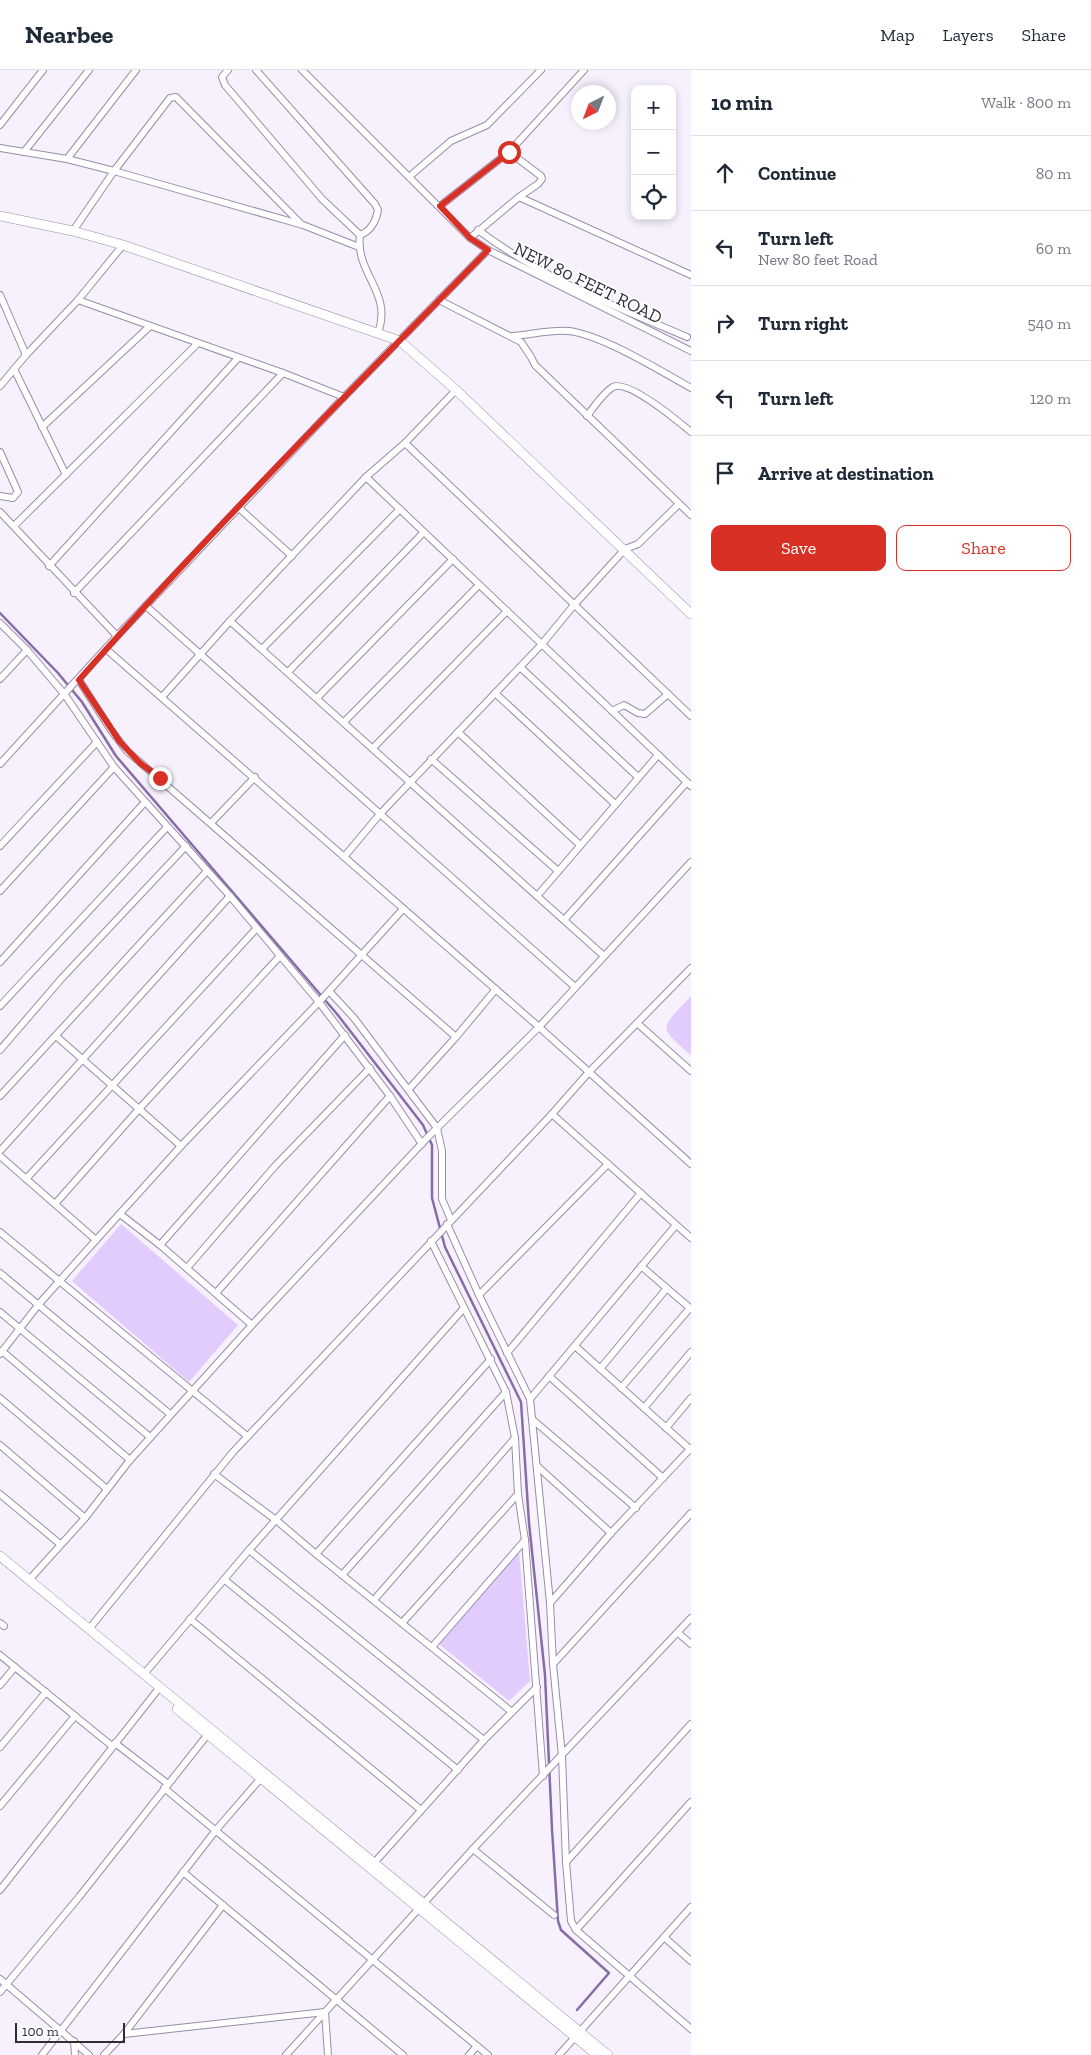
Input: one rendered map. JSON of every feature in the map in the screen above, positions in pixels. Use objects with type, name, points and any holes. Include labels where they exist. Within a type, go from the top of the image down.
[{"type":"street","points":[[0,125],[43,70]]},
{"type":"street","points":[[24,152],[89,70]]},
{"type":"street","points":[[66,159],[136,70]]},
{"type":"street","points":[[228,70],[222,77],[222,82],[322,199],[360,235]]},
{"type":"street","points":[[256,70],[376,204],[378,210],[374,223],[364,234],[360,235]]},
{"type":"street","name":"NEW 80 FEET ROAD","points":[[302,70],[470,238],[488,250],[691,351]]},
{"type":"street","points":[[410,176],[451,141],[487,125],[541,70]]},
{"type":"street","points":[[440,206],[509,152],[584,70]]},
{"type":"street","points":[[73,230],[114,171],[170,98],[176,97],[303,226]]},
{"type":"street","points":[[0,148],[66,159],[114,171],[303,226],[359,246]]},
{"type":"street","points":[[470,238],[542,179],[541,176],[509,152]]},
{"type":"street","points":[[519,197],[691,275]]},
{"type":"street","points":[[0,216],[73,230],[123,245],[400,341],[456,390],[625,549],[691,614]]},
{"type":"street","points":[[478,230],[508,252],[548,275],[603,301],[689,334],[681,346]]},
{"type":"street","points":[[360,235],[360,255],[382,310],[382,321],[378,333]]},
{"type":"street","points":[[0,386],[26,355],[78,300],[123,245]]},
{"type":"street","points":[[0,764],[79,680],[117,636],[344,397],[488,250]]},
{"type":"street","points":[[0,295],[26,355]]},
{"type":"street","points":[[78,300],[149,327],[283,373],[344,397]]},
{"type":"street","points":[[439,300],[512,336],[526,348],[535,366],[691,515]]},
{"type":"street","points":[[42,426],[149,327]]},
{"type":"street","points":[[512,336],[569,331],[588,336],[625,352],[691,388]]},
{"type":"street","points":[[14,526],[197,344]]},
{"type":"street","points":[[49,566],[238,358]]},
{"type":"street","points":[[14,369],[66,475]]},
{"type":"street","points":[[74,593],[283,373]]},
{"type":"street","points":[[587,416],[611,388],[619,386],[632,390],[656,405],[691,432]]},
{"type":"street","points":[[162,697],[230,621],[366,477],[404,443],[456,390]]},
{"type":"street","points":[[404,443],[691,716]]},
{"type":"street","points":[[0,452],[18,492],[13,498],[0,496]]},
{"type":"street","points":[[366,477],[689,784],[565,919]]},
{"type":"street","points":[[344,857],[410,781],[542,644],[574,605],[625,549],[638,544],[679,504]]},
{"type":"street","points":[[239,508],[292,556]]},
{"type":"street","points":[[262,649],[400,509]]},
{"type":"street","points":[[0,512],[74,593],[117,636]]},
{"type":"street","points":[[288,672],[424,532]]},
{"type":"street","points":[[317,698],[453,559]]},
{"type":"street","points":[[344,722],[479,584]]},
{"type":"street","points":[[146,606],[575,987]]},
{"type":"street","points":[[373,748],[507,611]]},
{"type":"street","points":[[230,621],[538,894],[604,956]]},
{"type":"street","points":[[2,628],[27,650],[65,695],[114,767],[230,896],[319,1002],[346,1035],[424,1141]]},
{"type":"street","points":[[106,649],[496,989],[691,1164]]},
{"type":"street","points":[[0,679],[27,650]]},
{"type":"street","points":[[520,667],[638,777]]},
{"type":"street","points":[[79,680],[111,730],[128,752],[456,1037]]},
{"type":"street","points":[[495,693],[615,804]]},
{"type":"street","points":[[612,711],[624,705],[638,713],[645,714],[668,694]]},
{"type":"street","points":[[458,732],[580,845]]},
{"type":"street","points":[[0,846],[96,742]]},
{"type":"street","points":[[538,894],[658,755]]},
{"type":"street","points":[[431,760],[558,871]]},
{"type":"street","points":[[0,891],[114,767]]},
{"type":"street","points":[[211,823],[255,777]]},
{"type":"street","points":[[0,962],[145,802]]},
{"type":"street","points":[[0,1006],[167,827]]},
{"type":"street","points":[[0,1050],[62,978],[186,846]]},
{"type":"street","points":[[29,1580],[84,1518],[130,1460],[191,1390],[424,1141],[539,1027],[691,862]]},
{"type":"street","points":[[0,1096],[208,871]]},
{"type":"street","points":[[0,1151],[230,896]]},
{"type":"street","points":[[130,1460],[1,1353],[19,1328],[59,1281],[181,1146],[319,1002],[403,909]]},
{"type":"street","points":[[26,1179],[256,929]]},
{"type":"street","points":[[55,1204],[139,1108],[280,956]]},
{"type":"street","points":[[89,1629],[247,1436],[590,1072],[691,968]]},
{"type":"street","points":[[409,1089],[496,989]]},
{"type":"street","points":[[329,991],[354,1018],[409,1089],[435,1130],[442,1151],[442,1199],[449,1222],[479,1295],[530,1399],[550,1603],[553,1664],[562,1756],[566,1862],[571,1921],[576,1930],[691,2029]]},
{"type":"street","points":[[637,1024],[691,1071]]},
{"type":"street","points":[[160,1245],[346,1035]]},
{"type":"street","points":[[56,1036],[181,1146]]},
{"type":"street","points":[[187,1268],[275,1166],[370,1068]]},
{"type":"street","points":[[216,1293],[390,1096]]},
{"type":"street","points":[[552,1114],[691,1238]]},
{"type":"street","points":[[0,1156],[96,1240]]},
{"type":"street","points":[[479,1295],[608,1164]]},
{"type":"street","points":[[508,1353],[641,1193]]},
{"type":"street","points":[[120,1214],[160,1245],[252,1325]]},
{"type":"street","points":[[530,1399],[676,1225]]},
{"type":"street","points":[[0,1232],[247,1436]]},
{"type":"street","points":[[431,1240],[506,1392],[515,1438],[518,1494],[525,1540],[538,1687],[543,1776]]},
{"type":"street","points":[[621,1388],[690,1309],[641,1266]]},
{"type":"street","points":[[0,1273],[170,1414]]},
{"type":"street","points":[[600,1369],[667,1288]]},
{"type":"street","points":[[144,1674],[276,1520],[464,1308]]},
{"type":"street","points":[[0,1312],[150,1437]]},
{"type":"street","points":[[550,1603],[611,1533],[691,1449],[575,1346]]},
{"type":"street","points":[[644,1408],[691,1352]]},
{"type":"street","points":[[316,1554],[491,1359]]},
{"type":"street","points":[[549,1376],[663,1478]]},
{"type":"street","points":[[342,1575],[506,1392]]},
{"type":"street","points":[[0,1398],[107,1489]]},
{"type":"street","points":[[666,1428],[691,1398]]},
{"type":"street","points":[[533,1420],[636,1508]]},
{"type":"street","points":[[374,1600],[515,1438]]},
{"type":"street","points":[[0,1445],[84,1518]]},
{"type":"street","points":[[537,1466],[611,1533]]},
{"type":"street","points":[[214,1474],[276,1520],[512,1712]]},
{"type":"street","points":[[0,1494],[60,1544]]},
{"type":"street","points":[[402,1623],[518,1494]]},
{"type":"street","points":[[553,1664],[691,1513]]},
{"type":"street","points":[[432,1647],[525,1540]]},
{"type":"street","points":[[250,1550],[484,1740]]},
{"type":"street","points":[[0,1556],[374,1863],[422,1906]]},
{"type":"street","points":[[0,1563],[261,1778],[422,1906],[578,2034],[608,2055]]},
{"type":"street","points":[[225,1580],[458,1770]]},
{"type":"street","points":[[286,2055],[473,1849],[691,1618]]},
{"type":"street","points":[[190,1620],[421,1810]]},
{"type":"street","points":[[678,1632],[691,1644]]},
{"type":"street","points":[[0,1655],[166,1786],[216,1830],[488,2055]]},
{"type":"street","points":[[0,1685],[15,1667]]},
{"type":"street","points":[[374,1863],[484,1740],[538,1687]]},
{"type":"street","points":[[0,1747],[46,1692]]},
{"type":"street","points":[[0,1890],[156,1692]]},
{"type":"street","points":[[0,1806],[75,1716]]},
{"type":"street","points":[[566,1862],[691,1724]]},
{"type":"street","points":[[0,1992],[80,1897],[208,1734]]},
{"type":"street","points":[[42,2055],[216,1830],[261,1778]]},
{"type":"street","points":[[576,1930],[691,1802]]},
{"type":"street","points":[[473,1849],[554,1914]]},
{"type":"street","points":[[183,1872],[403,2055]]},
{"type":"street","points":[[104,2055],[124,2034],[223,1905]]},
{"type":"street","points":[[559,2055],[691,1908]]},
{"type":"street","points":[[664,1937],[691,1961]]},
{"type":"street","points":[[0,1979],[89,2055]]},
{"type":"street","points":[[124,2034],[325,2012]]},
{"type":"street","points":[[325,2012],[328,2055]]},
{"type":"street","points":[[578,2034],[598,2055]]},
{"type":"street","points":[[74,2041],[75,2055]]},
{"type":"street","points":[[469,2055],[477,2046]]},
{"type":"shaded area","points":[[691,996],[691,1055],[672,1038],[667,1027],[673,1015]]},
{"type":"shaded area","points":[[121,1224],[238,1325],[189,1382],[72,1281]]},
{"type":"shaded area","points":[[519,1550],[530,1681],[509,1701],[439,1644]]},
{"type":"waterway","points":[[0,613],[58,673],[82,702],[116,756],[337,1014],[423,1125],[432,1145],[432,1198],[445,1247],[521,1402],[529,1523],[545,1675],[558,1921],[561,1930],[609,1973],[577,2010]]},
{"type":"route","points":[[160,778],[128,752],[111,730],[100,710],[79,680],[117,636],[344,397],[488,250],[470,238],[440,206],[509,152]]}]
